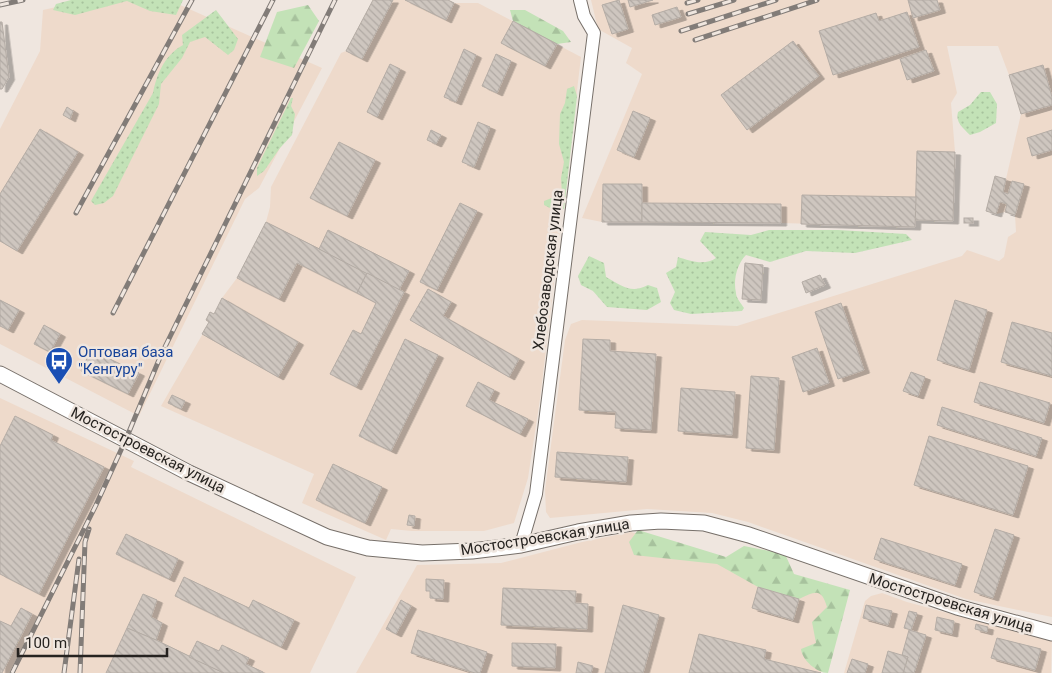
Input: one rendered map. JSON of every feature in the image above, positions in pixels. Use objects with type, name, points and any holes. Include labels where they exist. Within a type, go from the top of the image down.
[{"type":"main road","name":"Мостостроевская улица","points":[[0,374],[189,473],[327,537],[368,548],[422,553],[472,552],[521,545],[578,532],[631,523],[661,521],[704,523],[748,535],[957,607],[1052,633]]},
{"type":"street","name":"Хлебозаводская улица","points":[[521,545],[536,494],[594,33],[584,16],[580,0]]},
{"type":"shaded area","points":[[88,0],[169,0],[322,68],[259,188],[245,199],[139,416],[0,344],[0,129],[40,51],[43,10]]},
{"type":"shaded area","points":[[373,0],[448,0],[454,3],[478,3],[581,57],[540,399],[528,478],[514,523],[484,531],[412,531],[391,529],[386,540],[302,503],[314,474],[161,406],[209,323],[206,320],[210,312],[214,314],[222,298],[237,278],[266,222],[270,207],[271,187],[341,53],[346,51]]},
{"type":"shaded area","points":[[591,0],[1052,0],[1052,617],[966,599],[748,522],[712,513],[647,509],[550,518],[546,512],[545,490],[565,340],[571,324],[582,320],[737,326],[962,256],[967,250],[999,261],[1004,257],[1008,237],[1016,232],[1015,215],[1005,212],[996,214],[986,211],[995,176],[1006,179],[1021,114],[998,46],[947,46],[957,93],[951,103],[955,152],[953,221],[915,220],[915,227],[781,223],[602,222],[582,218],[642,74],[626,63],[632,48],[598,29]]},
{"type":"shaded area","points":[[0,398],[134,461],[131,467],[356,577],[310,673],[0,673]]},
{"type":"shaded area","points":[[631,532],[841,595],[821,673],[356,673],[417,565],[501,563],[582,542]]},
{"type":"shaded area","points":[[882,593],[907,602],[996,626],[1052,637],[1051,673],[844,673],[865,601],[871,596]]},
{"type":"green space","points":[[71,0],[183,0],[176,15],[150,11],[127,1],[75,15],[53,10],[56,4]]},
{"type":"green space","points":[[308,5],[319,21],[294,68],[260,57],[277,12]]},
{"type":"green space","points":[[216,10],[238,39],[234,50],[228,55],[205,37],[190,42],[182,58],[161,84],[159,104],[113,196],[104,203],[95,205],[91,201],[153,93],[163,65],[171,54],[183,45],[182,35]]},
{"type":"green space","points":[[510,10],[525,10],[563,31],[571,42],[557,44],[513,21]]},
{"type":"green space","points":[[574,86],[577,96],[564,209],[554,210],[544,205],[544,201],[562,194],[561,178],[564,162],[559,144],[560,114],[565,103],[567,89]]},
{"type":"green space","points":[[981,92],[990,92],[997,104],[996,123],[970,135],[959,122],[958,112],[970,105]]},
{"type":"green space","points":[[291,98],[293,98],[291,106],[295,114],[292,135],[264,171],[257,176],[257,168]]},
{"type":"green space","points":[[769,230],[838,230],[906,234],[912,240],[855,253],[806,251],[770,262],[746,255],[738,268],[735,278],[737,297],[744,308],[742,311],[691,314],[674,310],[670,303],[675,292],[666,273],[676,267],[678,257],[702,262],[716,258],[700,241],[705,232],[751,235]]},
{"type":"green space","points":[[589,256],[604,263],[606,277],[622,286],[637,289],[648,285],[657,288],[661,302],[647,310],[607,307],[593,291],[581,285],[578,276]]},
{"type":"green space","points":[[638,530],[726,557],[744,546],[785,554],[794,574],[850,590],[828,673],[819,671],[811,665],[804,657],[801,649],[816,643],[812,622],[827,607],[820,594],[813,593],[799,599],[758,587],[717,564],[634,555],[629,542]]},
{"type":"building","points":[[373,0],[393,0],[362,59],[346,51]]},
{"type":"building","points":[[405,0],[448,0],[454,3],[446,20]]},
{"type":"building","points":[[619,0],[628,29],[612,34],[602,5]]},
{"type":"building","points":[[628,0],[653,0],[630,7]]},
{"type":"building","points":[[908,0],[937,0],[940,10],[913,18]]},
{"type":"building","points":[[677,7],[681,17],[655,25],[652,15]]},
{"type":"building","points":[[907,12],[919,47],[833,75],[819,31],[876,13],[879,21]]},
{"type":"building","points":[[513,21],[557,44],[545,66],[501,43]]},
{"type":"building","points":[[0,22],[2,22],[9,77],[2,89],[0,89]]},
{"type":"building","points":[[793,41],[819,76],[747,130],[721,95]]},
{"type":"building","points":[[464,49],[476,55],[456,102],[444,97]]},
{"type":"building","points":[[926,50],[934,71],[907,80],[900,59]]},
{"type":"building","points":[[496,54],[511,61],[497,93],[482,86]]},
{"type":"building","points":[[390,64],[400,69],[377,117],[367,112]]},
{"type":"building","points":[[1043,65],[1052,97],[1052,105],[1021,114],[1009,75]]},
{"type":"building","points":[[67,107],[73,111],[70,119],[63,115]]},
{"type":"building","points":[[633,111],[650,118],[634,157],[617,150]]},
{"type":"building","points":[[478,122],[490,127],[474,167],[462,162]]},
{"type":"building","points":[[40,129],[78,152],[17,251],[0,241],[0,194]]},
{"type":"building","points":[[431,130],[441,135],[436,144],[427,140]]},
{"type":"building","points":[[1052,130],[1052,150],[1032,156],[1027,138]]},
{"type":"building","points":[[339,142],[375,160],[347,216],[310,198]]},
{"type":"building","points":[[917,151],[955,152],[953,221],[915,220]]},
{"type":"building","points":[[995,176],[1006,179],[1003,192],[1008,194],[1012,181],[1024,184],[1015,215],[1005,212],[1007,204],[1000,202],[996,214],[986,211]]},
{"type":"building","points":[[603,184],[642,184],[642,222],[602,222]]},
{"type":"building","points":[[802,195],[916,197],[915,227],[801,224]]},
{"type":"building","points":[[460,203],[477,211],[437,290],[420,282]]},
{"type":"building","points":[[642,203],[781,204],[781,223],[642,222]]},
{"type":"building","points":[[964,218],[973,218],[973,223],[964,223]]},
{"type":"building","points":[[266,222],[367,273],[357,293],[297,263],[279,299],[237,278]]},
{"type":"building","points":[[328,230],[409,271],[399,290],[319,249]]},
{"type":"building","points":[[745,263],[763,265],[761,300],[742,299]]},
{"type":"building","points":[[367,273],[404,292],[356,387],[330,374],[353,330],[361,334],[376,303],[357,293]]},
{"type":"building","points":[[820,275],[825,285],[806,293],[802,282]]},
{"type":"building","points":[[428,289],[451,302],[443,316],[519,359],[509,377],[410,320]]},
{"type":"building","points":[[222,298],[298,342],[278,377],[202,334],[209,322],[206,320],[210,312],[214,314]]},
{"type":"building","points":[[0,300],[19,310],[8,330],[0,326]]},
{"type":"building","points":[[955,300],[987,310],[969,370],[937,360]]},
{"type":"building","points":[[841,303],[864,370],[838,379],[815,312]]},
{"type":"building","points":[[1012,322],[1052,333],[1052,376],[1001,362]]},
{"type":"building","points":[[44,325],[60,334],[50,352],[34,344]]},
{"type":"building","points":[[405,339],[438,355],[391,451],[359,436]]},
{"type":"building","points":[[583,339],[610,340],[610,351],[656,354],[651,430],[615,428],[616,412],[579,410]]},
{"type":"building","points":[[817,348],[829,383],[803,392],[792,357]]},
{"type":"building","points":[[91,350],[139,373],[128,394],[81,371]]},
{"type":"building","points":[[911,372],[925,377],[918,396],[903,391]]},
{"type":"building","points":[[751,376],[779,378],[774,450],[746,448]]},
{"type":"building","points":[[478,382],[494,390],[489,400],[528,419],[520,434],[466,406]]},
{"type":"building","points":[[980,382],[1050,403],[1044,423],[974,402]]},
{"type":"building","points":[[681,388],[735,392],[732,435],[678,431]]},
{"type":"building","points":[[172,395],[185,401],[181,409],[168,403]]},
{"type":"building","points":[[942,407],[1042,438],[1036,456],[937,425]]},
{"type":"building","points":[[15,416],[53,435],[51,440],[104,467],[39,594],[0,574],[0,446]]},
{"type":"building","points":[[929,436],[1028,466],[1013,515],[914,485]]},
{"type":"building","points":[[557,452],[628,457],[626,482],[555,477]]},
{"type":"building","points":[[333,464],[382,487],[365,523],[316,500]]},
{"type":"building","points":[[409,515],[415,516],[414,526],[407,525]]},
{"type":"building","points":[[995,529],[1014,535],[993,598],[974,592]]},
{"type":"building","points":[[126,534],[178,559],[169,579],[116,554]]},
{"type":"building","points":[[881,538],[962,564],[955,585],[874,559]]},
{"type":"building","points":[[184,577],[249,608],[253,600],[294,620],[281,647],[175,596]]},
{"type":"building","points":[[426,579],[444,580],[443,599],[430,598],[430,591],[426,591]]},
{"type":"building","points":[[758,587],[799,599],[793,620],[752,608]]},
{"type":"building","points":[[503,588],[576,591],[575,603],[588,604],[587,629],[501,625]]},
{"type":"building","points":[[143,594],[157,600],[151,617],[162,623],[156,640],[127,628]]},
{"type":"building","points":[[401,600],[411,606],[396,634],[386,629]]},
{"type":"building","points":[[623,605],[659,615],[643,673],[605,673]]},
{"type":"building","points":[[866,605],[892,611],[888,625],[863,618]]},
{"type":"building","points":[[21,608],[32,614],[2,673],[0,673],[0,621],[11,626]]},
{"type":"building","points":[[909,611],[917,613],[911,630],[904,628]]},
{"type":"building","points":[[937,617],[954,621],[952,634],[935,630]]},
{"type":"building","points":[[976,624],[988,627],[987,632],[975,629]]},
{"type":"building","points":[[127,628],[156,640],[224,673],[106,673]]},
{"type":"building","points":[[418,630],[487,652],[480,673],[411,653]]},
{"type":"building","points":[[909,630],[926,635],[914,673],[903,673],[908,657],[902,655]]},
{"type":"building","points":[[699,634],[766,650],[764,659],[821,673],[689,673]]},
{"type":"building","points":[[997,638],[1041,649],[1035,670],[991,658]]},
{"type":"building","points":[[197,641],[219,651],[222,645],[249,658],[246,664],[263,673],[224,673],[189,657]]},
{"type":"building","points":[[512,643],[556,644],[555,668],[512,666]]},
{"type":"building","points":[[888,651],[908,657],[903,673],[882,673]]},
{"type":"building","points":[[852,659],[868,664],[865,673],[847,673]]},
{"type":"building","points":[[578,662],[593,666],[591,673],[576,673]]},
{"type":"railway","points":[[0,5],[23,0]]},
{"type":"railway","points":[[76,213],[192,0]]},
{"type":"railway","points":[[113,313],[273,0]]},
{"type":"railway","points":[[12,673],[96,505],[161,355],[335,0]]},
{"type":"railway","points":[[687,3],[698,0]]},
{"type":"railway","points":[[688,14],[734,0]]},
{"type":"railway","points":[[681,31],[776,0]]},
{"type":"railway","points":[[695,40],[817,0]]},
{"type":"railway","points":[[80,673],[85,542],[89,529]]},
{"type":"railway","points":[[64,673],[79,559]]},
{"type":"place","name":"Оптовая база \"Кенгуру\"","points":[[59,385]]}]
